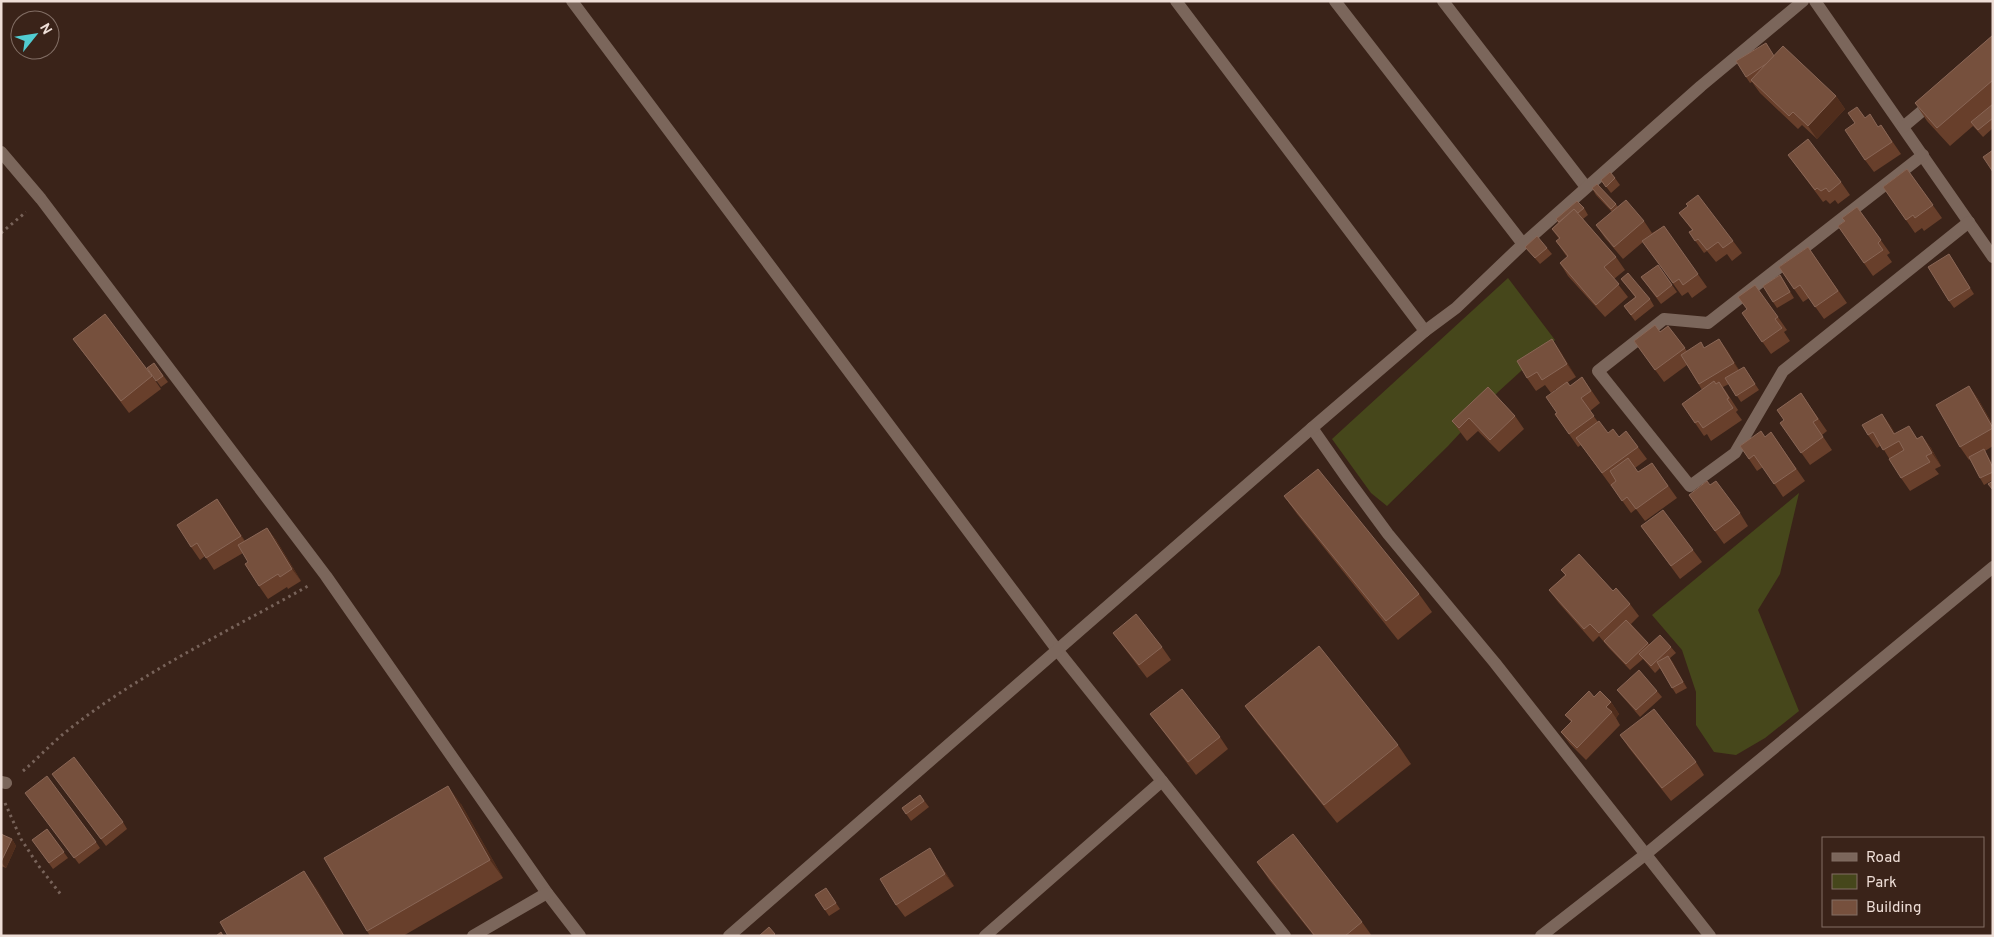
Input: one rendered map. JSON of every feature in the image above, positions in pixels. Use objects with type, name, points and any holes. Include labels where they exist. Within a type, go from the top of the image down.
[{"type":"street","points":[[572,1],[1058,651],[1285,936]]},
{"type":"street","points":[[1176,1],[1425,331]]},
{"type":"street","points":[[1335,1],[1523,244]]},
{"type":"street","points":[[1443,1],[1586,187]]},
{"type":"street","points":[[729,936],[1312,428],[1425,331],[1456,308],[1586,187],[1701,86],[1803,1]]},
{"type":"street","points":[[1815,1],[1993,257]]},
{"type":"street","points":[[1904,127],[1941,95]]},
{"type":"street","points":[[1,152],[41,199],[326,576],[547,893],[580,936]]},
{"type":"street","points":[[1923,155],[1708,323],[1664,319],[1598,371],[1690,486],[1735,453],[1783,371],[1968,222]]},
{"type":"street","points":[[1312,428],[1388,534],[1495,663],[1710,936]]},
{"type":"street","points":[[1541,936],[1646,854],[1993,567]]},
{"type":"street","points":[[986,936],[1162,780]]},
{"type":"street","points":[[473,936],[547,893]]},
{"type":"path","points":[[1,233],[41,199]]},
{"type":"path","points":[[62,896],[21,839],[5,806],[3,783],[13,781],[62,735],[111,699],[326,576]]},
{"type":"green space","points":[[1508,278],[1555,340],[1498,392],[1448,446],[1387,506],[1371,493],[1332,439]]},
{"type":"green space","points":[[1799,493],[1780,574],[1758,610],[1799,711],[1765,738],[1736,755],[1714,752],[1696,725],[1696,692],[1682,650],[1652,615]]},
{"type":"building","points":[[1993,35],[1993,80],[1937,128],[1915,103]]},
{"type":"building","points":[[1766,43],[1774,56],[1766,64],[1746,77],[1736,61]]},
{"type":"building","points":[[1783,46],[1836,96],[1808,126],[1793,112],[1789,116],[1751,80]]},
{"type":"building","points":[[1993,104],[1993,118],[1978,130],[1971,122]]},
{"type":"building","points":[[1857,107],[1865,118],[1870,114],[1878,127],[1881,125],[1892,142],[1865,160],[1845,130],[1855,123],[1848,113]]},
{"type":"building","points":[[1808,139],[1841,182],[1829,192],[1826,188],[1821,191],[1817,188],[1815,190],[1788,155]]},
{"type":"building","points":[[1993,150],[1993,172],[1983,157]]},
{"type":"building","points":[[1907,169],[1933,205],[1915,218],[1913,215],[1906,220],[1883,187]]},
{"type":"building","points":[[1610,172],[1615,178],[1606,187],[1601,180]]},
{"type":"building","points":[[1597,184],[1616,204],[1611,209],[1592,188]]},
{"type":"building","points":[[1698,195],[1733,241],[1723,248],[1718,242],[1707,250],[1698,239],[1695,241],[1689,232],[1693,230],[1679,213],[1688,206],[1686,204]]},
{"type":"building","points":[[1626,200],[1644,221],[1614,247],[1596,225]]},
{"type":"building","points":[[1577,201],[1584,208],[1578,213],[1574,209],[1559,222],[1556,219]]},
{"type":"building","points":[[1857,207],[1881,240],[1878,243],[1883,250],[1864,263],[1838,226],[1845,221],[1842,218]]},
{"type":"building","points":[[1574,209],[1616,257],[1604,267],[1619,284],[1596,305],[1560,263],[1568,256],[1556,241],[1560,238],[1552,229]]},
{"type":"building","points":[[1664,226],[1698,274],[1683,285],[1679,279],[1673,283],[1642,241]]},
{"type":"building","points":[[1537,236],[1547,248],[1535,258],[1525,247]]},
{"type":"building","points":[[1808,247],[1838,291],[1815,307],[1800,285],[1794,289],[1779,267]]},
{"type":"building","points":[[1949,254],[1970,288],[1949,301],[1928,267]]},
{"type":"building","points":[[1658,265],[1672,285],[1657,297],[1641,277]]},
{"type":"building","points":[[1628,273],[1650,299],[1631,315],[1624,306],[1636,297],[1621,279]]},
{"type":"building","points":[[1780,275],[1790,292],[1773,302],[1763,286]]},
{"type":"building","points":[[1755,285],[1778,317],[1775,319],[1782,328],[1762,342],[1742,313],[1747,309],[1738,297]]},
{"type":"building","points":[[105,314],[152,376],[121,401],[73,339]]},
{"type":"building","points":[[1655,325],[1660,332],[1668,326],[1685,348],[1655,370],[1634,341]]},
{"type":"building","points":[[1552,339],[1567,364],[1542,380],[1537,372],[1527,378],[1517,361]]},
{"type":"building","points":[[1719,339],[1734,363],[1699,384],[1681,355],[1701,342],[1704,348]]},
{"type":"building","points":[[154,363],[163,376],[156,381],[147,368]]},
{"type":"building","points":[[1744,367],[1755,384],[1736,396],[1725,378]]},
{"type":"building","points":[[1582,377],[1591,391],[1581,398],[1594,416],[1569,434],[1546,397],[1567,382],[1570,386]]},
{"type":"building","points":[[1714,381],[1716,384],[1719,382],[1733,408],[1703,428],[1698,421],[1695,423],[1682,404]]},
{"type":"building","points":[[1969,386],[1993,428],[1960,447],[1936,405]]},
{"type":"building","points":[[1488,387],[1515,416],[1490,440],[1469,418],[1459,428],[1452,421]]},
{"type":"building","points":[[1801,393],[1818,419],[1813,422],[1823,437],[1801,453],[1780,423],[1784,420],[1777,410]]},
{"type":"building","points":[[1882,414],[1894,434],[1909,426],[1917,439],[1922,436],[1932,453],[1926,456],[1930,462],[1901,478],[1889,459],[1904,450],[1899,441],[1883,450],[1873,432],[1868,435],[1862,425]]},
{"type":"building","points":[[1599,421],[1608,433],[1613,429],[1619,437],[1626,431],[1638,447],[1602,473],[1576,438]]},
{"type":"building","points":[[1761,431],[1765,437],[1771,432],[1796,469],[1774,484],[1754,455],[1749,459],[1740,446]]},
{"type":"building","points":[[1984,449],[1993,472],[1980,478],[1969,457]]},
{"type":"building","points":[[1628,458],[1638,472],[1652,463],[1668,486],[1636,509],[1627,497],[1622,501],[1611,485],[1616,481],[1610,471]]},
{"type":"building","points":[[1318,469],[1419,594],[1386,621],[1284,496]]},
{"type":"building","points":[[1707,481],[1710,485],[1716,481],[1740,513],[1715,531],[1689,495]]},
{"type":"building","points":[[1993,481],[1993,490],[1988,484]]},
{"type":"building","points":[[217,499],[241,536],[206,558],[197,543],[191,547],[177,525]]},
{"type":"building","points":[[1663,510],[1693,550],[1671,566],[1641,526]]},
{"type":"building","points":[[267,528],[292,569],[280,577],[278,574],[259,586],[245,564],[248,562],[238,545]]},
{"type":"building","points":[[1579,554],[1613,591],[1616,588],[1630,604],[1599,633],[1590,624],[1584,629],[1549,590],[1566,575],[1561,570]]},
{"type":"building","points":[[1136,614],[1162,647],[1139,665],[1113,633]]},
{"type":"building","points":[[1626,620],[1648,643],[1626,664],[1604,641]]},
{"type":"building","points":[[1660,635],[1671,647],[1651,666],[1639,654]]},
{"type":"building","points":[[1319,646],[1398,745],[1324,805],[1245,706]]},
{"type":"building","points":[[1668,656],[1683,682],[1672,688],[1657,662]]},
{"type":"building","points":[[1639,670],[1657,691],[1636,710],[1617,690]]},
{"type":"building","points":[[1182,689],[1220,737],[1188,762],[1150,714]]},
{"type":"building","points":[[1589,691],[1594,697],[1600,691],[1611,702],[1606,707],[1612,712],[1577,748],[1561,732],[1572,721],[1565,715]]},
{"type":"building","points":[[1654,709],[1696,762],[1662,788],[1620,735]]},
{"type":"building","points":[[74,757],[123,822],[101,839],[52,774]]},
{"type":"building","points":[[47,776],[96,842],[74,858],[25,793]]},
{"type":"building","points":[[448,786],[490,860],[367,931],[324,858]]},
{"type":"building","points":[[920,795],[924,801],[906,814],[902,808]]},
{"type":"building","points":[[47,829],[64,852],[49,863],[32,840]]},
{"type":"building","points":[[1,834],[12,839],[1,862]]},
{"type":"building","points":[[1293,834],[1362,922],[1345,936],[1315,936],[1257,862]]},
{"type":"building","points":[[930,848],[945,874],[896,905],[880,879]]},
{"type":"building","points":[[304,871],[344,936],[228,936],[220,922]]},
{"type":"building","points":[[826,888],[836,903],[825,910],[815,895]]},
{"type":"building","points":[[769,927],[775,934],[773,936],[759,936]]}]
